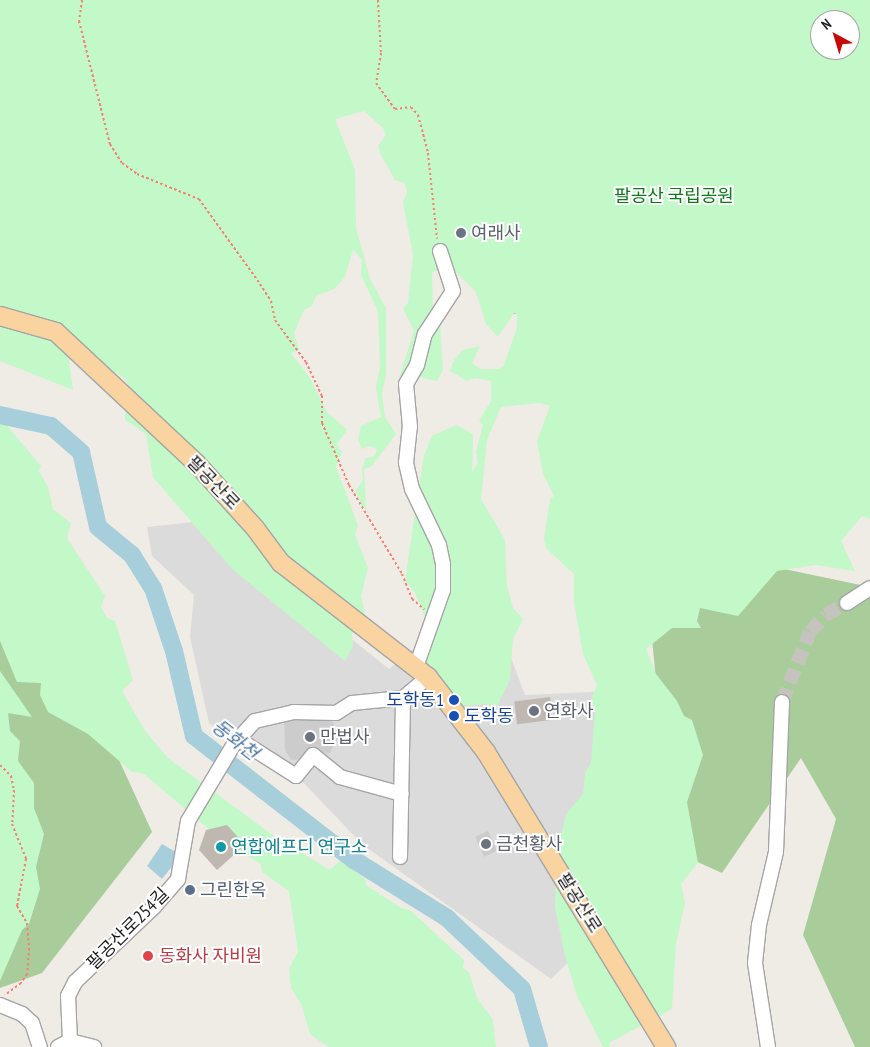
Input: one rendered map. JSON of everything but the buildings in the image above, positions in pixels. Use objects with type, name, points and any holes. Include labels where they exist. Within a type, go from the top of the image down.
[{"type":"main road","name":"팔공산로","points":[[0,316],[56,332],[196,464],[255,528],[281,563],[422,672],[486,752],[666,1047]]},
{"type":"street","points":[[400,857],[403,698],[422,672],[443,590],[443,564],[410,480],[406,405],[406,384],[417,364],[425,334],[453,291],[440,251]]},
{"type":"street","points":[[847,603],[870,588]]},
{"type":"street","name":"팔공산로254길","points":[[64,1044],[68,996],[74,982],[154,907],[178,879],[188,820],[209,792],[216,771],[236,742],[255,720],[293,712],[336,713],[352,703],[403,698]]},
{"type":"street","points":[[768,1047],[755,963],[759,925],[776,852],[782,702]]},
{"type":"street","points":[[236,742],[296,776],[313,755],[340,777],[402,794]]},
{"type":"street","points":[[2,1006],[22,1014],[32,1023],[40,1047]]},
{"type":"street","points":[[64,1044],[94,1047]]},
{"type":"path","points":[[82,0],[79,21],[110,144],[122,163],[137,174],[200,199],[260,284],[271,301],[275,320],[306,362],[322,396],[322,423],[349,485],[402,574],[412,599],[435,618]]},
{"type":"path","points":[[378,0],[381,53],[376,83],[395,109],[411,107],[418,115],[428,153],[432,215],[440,251]]},
{"type":"path","points":[[0,765],[11,776],[14,790],[12,824],[26,859],[17,906],[27,923],[28,948],[27,974],[21,983],[6,993],[2,1006]]},
{"type":"shaded area","points":[[231,518],[273,576],[389,669],[421,643],[511,658],[525,695],[614,691],[639,894],[551,979],[363,845],[297,776],[253,757],[209,723],[190,637],[194,595],[152,556],[147,527]]},
{"type":"shaded area","name":"만법사","points":[[312,716],[333,722],[338,738],[329,754],[312,749],[302,759],[291,760],[285,750],[284,719]]},
{"type":"shaded area","name":"금천황사","points":[[488,831],[497,851],[484,857],[475,837]]},
{"type":"green space","name":"팔공산 국립공원","points":[[0,0],[870,0],[870,519],[862,516],[841,541],[855,571],[816,565],[777,571],[738,616],[700,608],[697,621],[701,628],[672,628],[646,649],[656,674],[677,701],[684,716],[692,720],[703,755],[687,802],[698,863],[681,884],[685,903],[676,944],[672,1009],[609,1043],[610,1047],[603,1047],[577,996],[565,956],[555,908],[556,857],[566,814],[583,794],[585,772],[591,763],[595,710],[591,699],[597,685],[583,654],[574,602],[574,574],[546,548],[544,539],[550,499],[554,496],[543,474],[537,441],[550,406],[540,403],[501,407],[487,440],[481,499],[505,540],[507,586],[513,608],[523,619],[513,639],[510,680],[496,708],[488,704],[460,706],[433,685],[426,657],[430,629],[415,593],[405,580],[424,455],[432,436],[456,425],[473,434],[472,472],[478,463],[476,452],[483,425],[479,421],[491,401],[491,381],[474,378],[467,381],[450,371],[453,362],[462,350],[480,346],[472,363],[480,369],[499,369],[504,365],[517,328],[517,314],[514,313],[498,337],[486,324],[476,292],[451,267],[432,272],[433,311],[440,322],[443,370],[437,381],[420,377],[412,388],[399,378],[414,331],[403,308],[408,303],[413,255],[403,202],[407,193],[405,183],[395,180],[378,146],[386,135],[383,128],[364,111],[335,119],[355,170],[356,228],[370,279],[386,308],[386,375],[382,394],[385,417],[396,434],[371,467],[364,469],[366,509],[362,507],[356,490],[363,480],[362,469],[366,458],[375,456],[377,449],[369,446],[362,449],[358,440],[361,426],[381,417],[376,387],[380,367],[378,311],[361,275],[362,260],[353,249],[345,277],[334,289],[316,296],[312,306],[304,310],[294,333],[299,350],[291,353],[310,378],[327,412],[347,430],[337,444],[342,452],[336,467],[358,525],[355,534],[368,568],[361,596],[365,614],[352,635],[353,646],[345,661],[232,569],[153,477],[146,434],[125,420],[125,413],[136,402],[125,379],[117,373],[112,375],[97,355],[83,351],[68,353],[73,390],[0,361]]},
{"type":"green space","points":[[414,0],[870,0],[784,569],[870,587],[870,1047],[855,1047],[803,935],[836,819],[801,758],[722,873],[640,836],[656,680],[629,397],[584,314],[510,314]]},
{"type":"green space","points":[[0,409],[9,428],[41,466],[39,471],[48,487],[53,509],[71,523],[67,538],[105,596],[101,607],[107,618],[115,621],[133,680],[122,691],[146,732],[168,758],[274,836],[330,870],[340,861],[365,879],[366,885],[401,908],[410,910],[464,960],[463,968],[469,972],[477,998],[493,1020],[496,1047],[329,1047],[310,1034],[301,1004],[291,988],[289,969],[298,951],[289,891],[262,872],[261,864],[224,842],[144,774],[132,772],[88,734],[48,712],[40,695],[41,683],[17,682],[0,641]]},
{"type":"green space","points":[[0,525],[55,620],[152,832],[42,973],[0,988]]},
{"type":"green space","points":[[0,671],[32,717],[8,713],[10,731],[20,741],[18,761],[34,783],[34,808],[44,834],[36,867],[40,889],[29,924],[22,930],[0,981]]},
{"type":"water","points":[[162,844],[181,855],[162,879],[147,866]]},
{"type":"waterway","name":"동화천","points":[[0,415],[51,426],[81,452],[98,527],[132,555],[153,588],[174,651],[194,736],[354,860],[447,918],[522,989],[539,1047]]},
{"type":"tunnel","points":[[782,702],[810,632],[826,615],[847,603]]},
{"type":"place","name":"여래사","points":[[461,233]]},
{"type":"place","name":"도학동1","points":[[454,700]]},
{"type":"place","name":"연화사","points":[[534,711]]},
{"type":"place","name":"도학동","points":[[454,716]]},
{"type":"place","name":"만법사","points":[[310,737]]},
{"type":"place","name":"금천황사","points":[[486,844]]},
{"type":"place","name":"연합에프디 연구소","points":[[221,847]]},
{"type":"place","name":"그린한옥","points":[[190,890]]},
{"type":"place","name":"동화사 자비원","points":[[148,956]]}]
